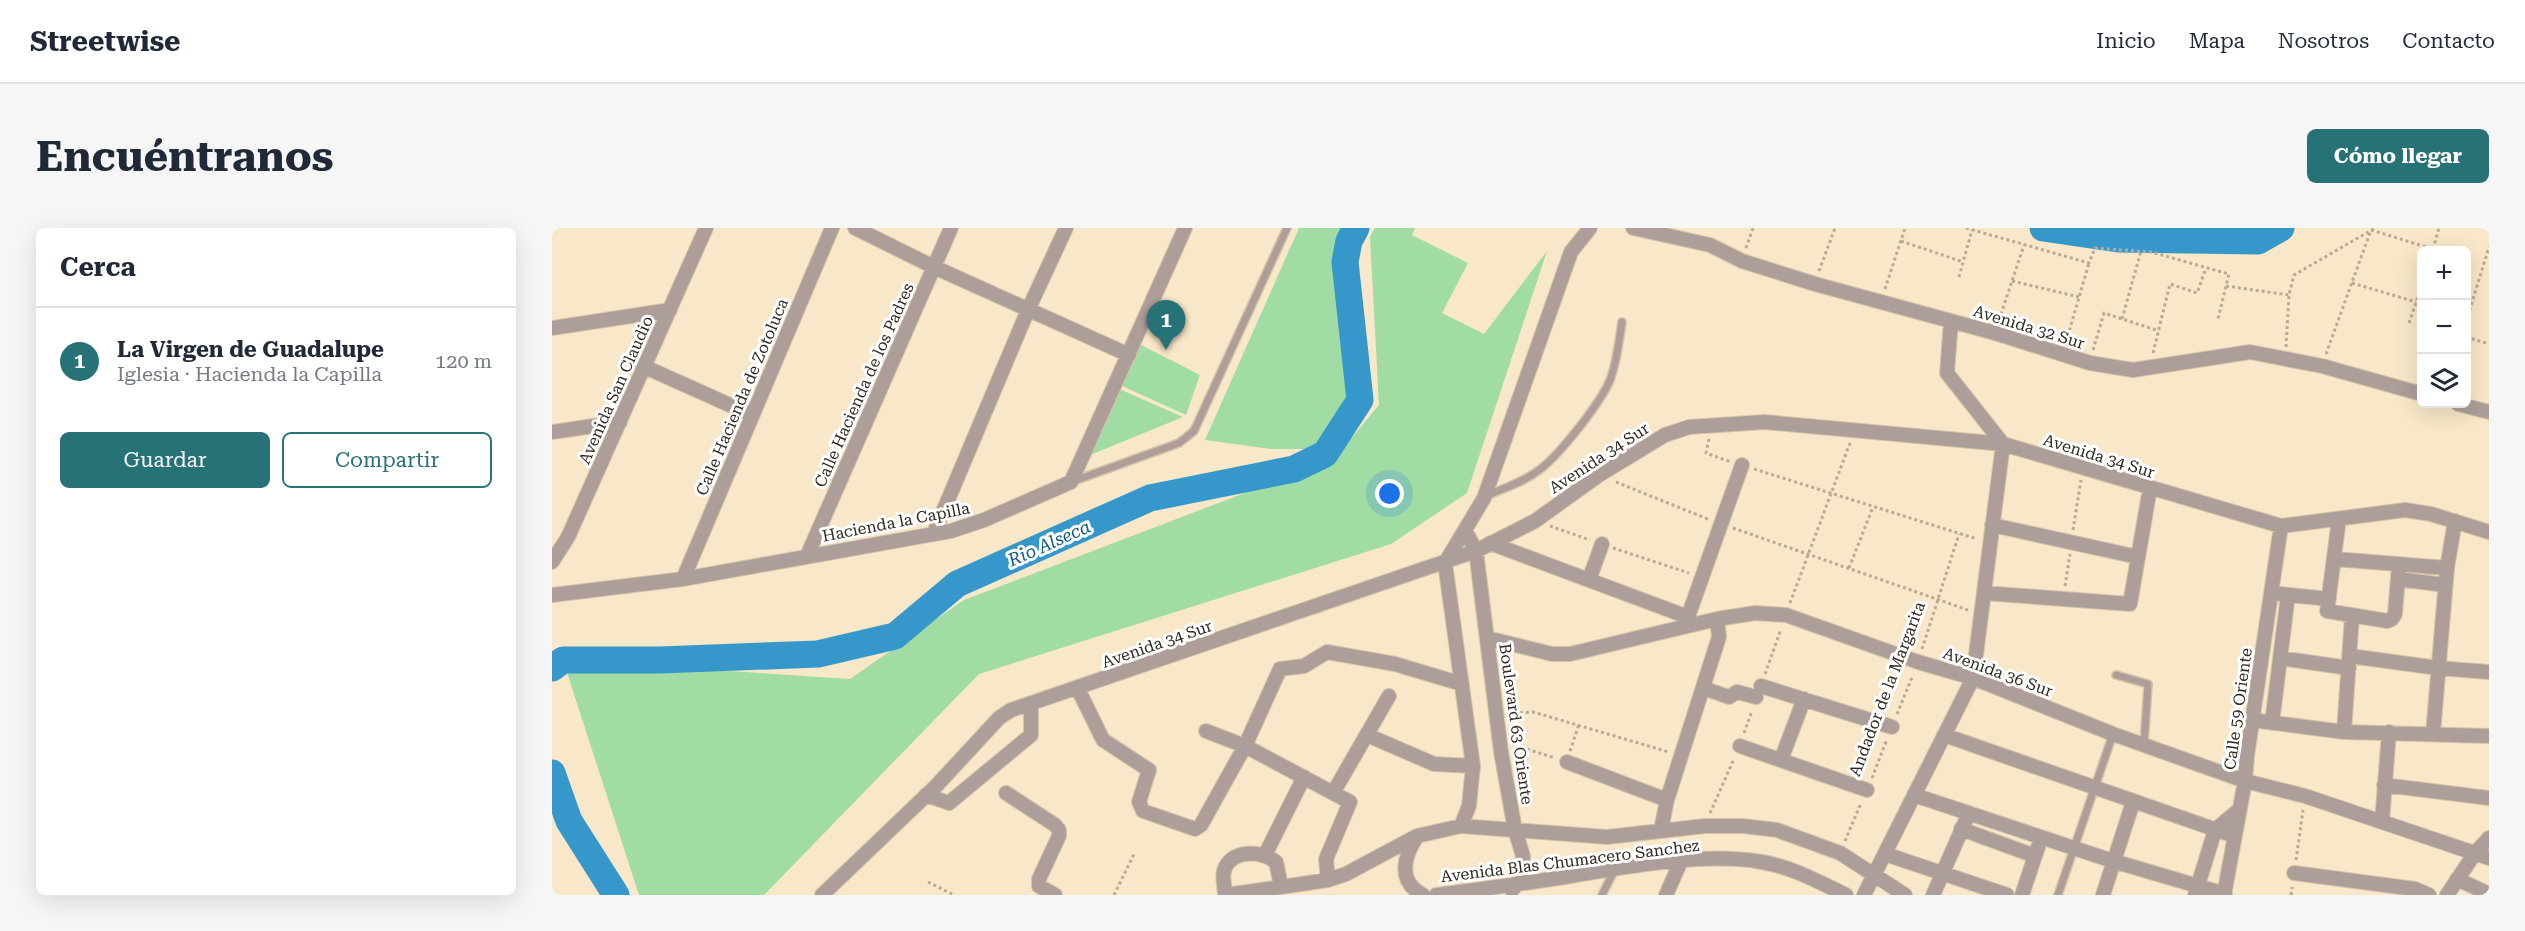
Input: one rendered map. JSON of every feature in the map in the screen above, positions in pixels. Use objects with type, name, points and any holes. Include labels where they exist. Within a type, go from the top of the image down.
[{"type":"street","name":"Avenida San Claudio","points":[[552,562],[568,537],[706,228]]},
{"type":"street","name":"Calle Hacienda de Zotoluca","points":[[683,579],[832,228]]},
{"type":"street","points":[[855,228],[934,267],[1129,355]]},
{"type":"street","name":"Calle Hacienda de los Padres","points":[[807,556],[951,228]]},
{"type":"street","points":[[934,533],[1028,310],[1066,228]]},
{"type":"street","points":[[1071,482],[1185,228]]},
{"type":"street","points":[[1461,826],[1468,806],[1473,766],[1445,563],[1484,498],[1571,252],[1590,228]]},
{"type":"street","name":"Avenida 32 Sur","points":[[1634,228],[1710,245],[1742,261],[1815,284],[1995,333],[2090,363],[2133,370],[2148,369],[2233,353],[2250,352],[2322,366],[2417,393]]},
{"type":"street","points":[[552,328],[670,310]]},
{"type":"street","points":[[1864,895],[1973,678],[2003,444],[1947,373],[1952,321]]},
{"type":"street","points":[[645,367],[752,415]]},
{"type":"street","points":[[2471,407],[2489,412]]},
{"type":"street","points":[[552,432],[620,422]]},
{"type":"street","name":"Avenida 34 Sur","points":[[822,895],[926,795],[999,718],[1011,710],[1078,689],[1476,551],[1536,521],[1599,475],[1665,435],[1689,427],[1765,422],[2003,444],[2281,526],[2405,510],[2430,514],[2489,532]]},
{"type":"street","points":[[1490,543],[1589,580],[1687,622],[1742,465]]},
{"type":"street","name":"Hacienda la Capilla","points":[[552,594],[683,579],[969,526],[1071,482]]},
{"type":"street","points":[[1984,593],[2130,604],[2150,488]]},
{"type":"street","points":[[2328,605],[2339,519]]},
{"type":"street","points":[[2433,734],[2445,585],[2455,521]]},
{"type":"street","points":[[1992,525],[2072,537],[2138,557]]},
{"type":"street","name":"Calle 59 Oriente","points":[[2225,894],[2245,781],[2281,526]]},
{"type":"street","points":[[1465,530],[1476,551]]},
{"type":"street","points":[[552,540],[568,537]]},
{"type":"street","points":[[1589,580],[1602,544]]},
{"type":"street","name":"Boulevard 63 Oriente","points":[[1476,551],[1501,752],[1515,830],[1523,856],[1522,872],[1517,884]]},
{"type":"street","points":[[2335,559],[2447,568]]},
{"type":"street","points":[[2270,592],[2328,605],[2352,616],[2387,621],[2395,614],[2399,564]]},
{"type":"street","points":[[2398,579],[2445,585]]},
{"type":"street","points":[[2272,723],[2288,595]]},
{"type":"street","name":"Avenida 36 Sur","points":[[1487,638],[1552,654],[1570,654],[1687,622],[1755,613],[1786,615],[1918,662],[1973,678],[2113,734],[2245,781],[2306,796],[2482,856]]},
{"type":"street","points":[[2344,732],[2352,616]]},
{"type":"street","points":[[1661,830],[1667,800],[1719,638],[1716,619]]},
{"type":"street","points":[[1078,689],[1103,740],[1149,770],[1139,802],[1143,811],[1195,829],[1201,825],[1245,746],[1280,669],[1304,666],[1327,652],[1395,663],[1462,684]]},
{"type":"street","points":[[2280,658],[2489,672]]},
{"type":"street","points":[[1702,688],[1728,697],[1737,692],[1759,692],[1804,699],[1892,727]]},
{"type":"street","points":[[1333,793],[1389,696]]},
{"type":"street","points":[[1782,760],[1804,699]]},
{"type":"street","points":[[926,795],[949,802],[1032,735],[1031,704]]},
{"type":"street","points":[[2252,720],[2344,732],[2489,736]]},
{"type":"street","points":[[1206,731],[1245,746],[1350,802],[1326,859],[1328,879]]},
{"type":"street","points":[[2382,822],[2389,732]]},
{"type":"street","points":[[1366,735],[1434,764],[1473,766]]},
{"type":"street","points":[[1944,735],[2234,836]]},
{"type":"street","points":[[1740,746],[1867,790]]},
{"type":"street","points":[[1567,762],[1667,800]]},
{"type":"street","points":[[1265,855],[1304,777]]},
{"type":"street","points":[[2384,785],[2489,798]]},
{"type":"street","points":[[1006,793],[1056,825],[1059,830],[1059,837],[1039,879],[1039,886],[1055,895]]},
{"type":"street","points":[[1914,795],[2197,891],[2225,894]]},
{"type":"street","points":[[2103,895],[2133,802]]},
{"type":"street","points":[[2197,891],[2215,830],[2239,810]]},
{"type":"street","points":[[1933,895],[1969,813]]},
{"type":"street","name":"Avenida Blas Chumacero Sanchez","points":[[1226,895],[1328,879],[1346,874],[1417,836],[1461,826],[1607,837],[1661,830],[1743,826],[1777,830],[1840,853],[1905,895]]},
{"type":"street","points":[[1961,829],[2035,856]]},
{"type":"street","points":[[1417,836],[1405,859],[1404,870],[1412,887],[1423,895]]},
{"type":"street","points":[[2022,895],[2041,837]]},
{"type":"street","points":[[2447,895],[2457,879],[2482,856],[2489,838]]},
{"type":"street","points":[[1226,895],[1223,873],[1226,867],[1240,856],[1257,853],[1276,862],[1281,886]]},
{"type":"street","points":[[1885,854],[2007,895]]},
{"type":"street","name":"Avenida Blas Chumacero Sanchez","points":[[1436,895],[1615,869],[1681,861],[1722,859],[1760,861],[1786,867],[1846,895]]},
{"type":"street","points":[[1666,895],[1681,861]]},
{"type":"street","points":[[2294,873],[2365,888],[2415,889],[2429,895]]},
{"type":"street","points":[[2457,879],[2489,894]]},
{"type":"street","points":[[1505,895],[1517,884]]},
{"type":"lane","points":[[1071,482],[1179,442],[1194,431],[1287,228]]},
{"type":"lane","points":[[1484,498],[1540,470],[1550,461],[1599,400],[1612,372],[1622,322]]},
{"type":"lane","points":[[2115,675],[2148,684],[2144,745]]},
{"type":"lane","points":[[2058,895],[2113,734]]},
{"type":"lane","points":[[1602,895],[1615,869]]},
{"type":"path","points":[[1742,261],[1753,228]]},
{"type":"path","points":[[1815,284],[1835,228]]},
{"type":"path","points":[[1881,301],[1905,228]]},
{"type":"path","points":[[1966,228],[2089,263]]},
{"type":"path","points":[[2434,246],[2439,228]]},
{"type":"path","points":[[2286,358],[2289,295],[2294,275],[2373,229],[2422,246]]},
{"type":"path","points":[[2322,366],[2373,229]]},
{"type":"path","points":[[1959,276],[1972,230]]},
{"type":"path","points":[[1900,241],[1963,261]]},
{"type":"path","points":[[1995,333],[2025,245]]},
{"type":"path","points":[[2471,306],[2489,247]]},
{"type":"path","points":[[2063,355],[2095,248],[2151,252],[2229,274],[2218,319]]},
{"type":"path","points":[[2122,319],[2141,251]]},
{"type":"path","points":[[2148,369],[2170,284],[2197,293],[2206,267]]},
{"type":"path","points":[[2483,267],[2489,270]]},
{"type":"path","points":[[2012,281],[2079,297]]},
{"type":"path","points":[[2352,283],[2416,302]]},
{"type":"path","points":[[2226,286],[2289,295]]},
{"type":"path","points":[[2409,323],[2417,299]]},
{"type":"path","points":[[2090,363],[2104,313],[2159,331]]},
{"type":"path","points":[[2471,339],[2489,344]]},
{"type":"path","points":[[1706,453],[1990,544]]},
{"type":"path","points":[[2062,600],[2083,468]]},
{"type":"path","points":[[1599,475],[1721,524],[1981,614]]},
{"type":"path","points":[[1849,568],[1874,507]]},
{"type":"path","points":[[1536,521],[1702,578]]},
{"type":"path","name":"Andador de la Margarita","points":[[1840,853],[1918,662],[1959,534]]},
{"type":"path","points":[[1497,724],[1516,713],[1533,712],[1682,756]]},
{"type":"path","points":[[1501,752],[1527,749],[1567,762],[1579,724]]},
{"type":"path","points":[[2291,895],[2306,796]]},
{"type":"path","points":[[1114,895],[1135,852]]},
{"type":"path","points":[[928,882],[954,895]]},
{"type":"green space","points":[[1299,228],[1348,228],[1341,242],[1348,403],[1315,449],[1271,449],[1205,440]]},
{"type":"green space","points":[[1375,228],[1415,228],[1412,235],[1468,263],[1442,313],[1484,334],[1547,251],[1467,493],[1391,544],[979,674],[764,895],[639,895],[563,660],[850,679],[964,600],[1334,459],[1379,405],[1370,237]]},
{"type":"green space","points":[[1139,344],[1200,375],[1186,415],[1120,385]]},
{"type":"green space","points":[[1117,388],[1183,417],[1090,455]]},
{"type":"waterway","name":"Rio Alseca","points":[[552,668],[563,660],[660,660],[818,654],[895,636],[957,584],[1150,498],[1294,469],[1325,454],[1360,400],[1345,262],[1349,241],[1356,228]]},
{"type":"waterway","name":"Rio Alseca","points":[[2043,228],[2118,239],[2258,241],[2281,228]]},
{"type":"waterway","name":"Rio Alseca","points":[[552,773],[569,821],[616,895]]},
{"type":"place","name":"La Virgen de Guadalupe","points":[[1166,350]]}]
